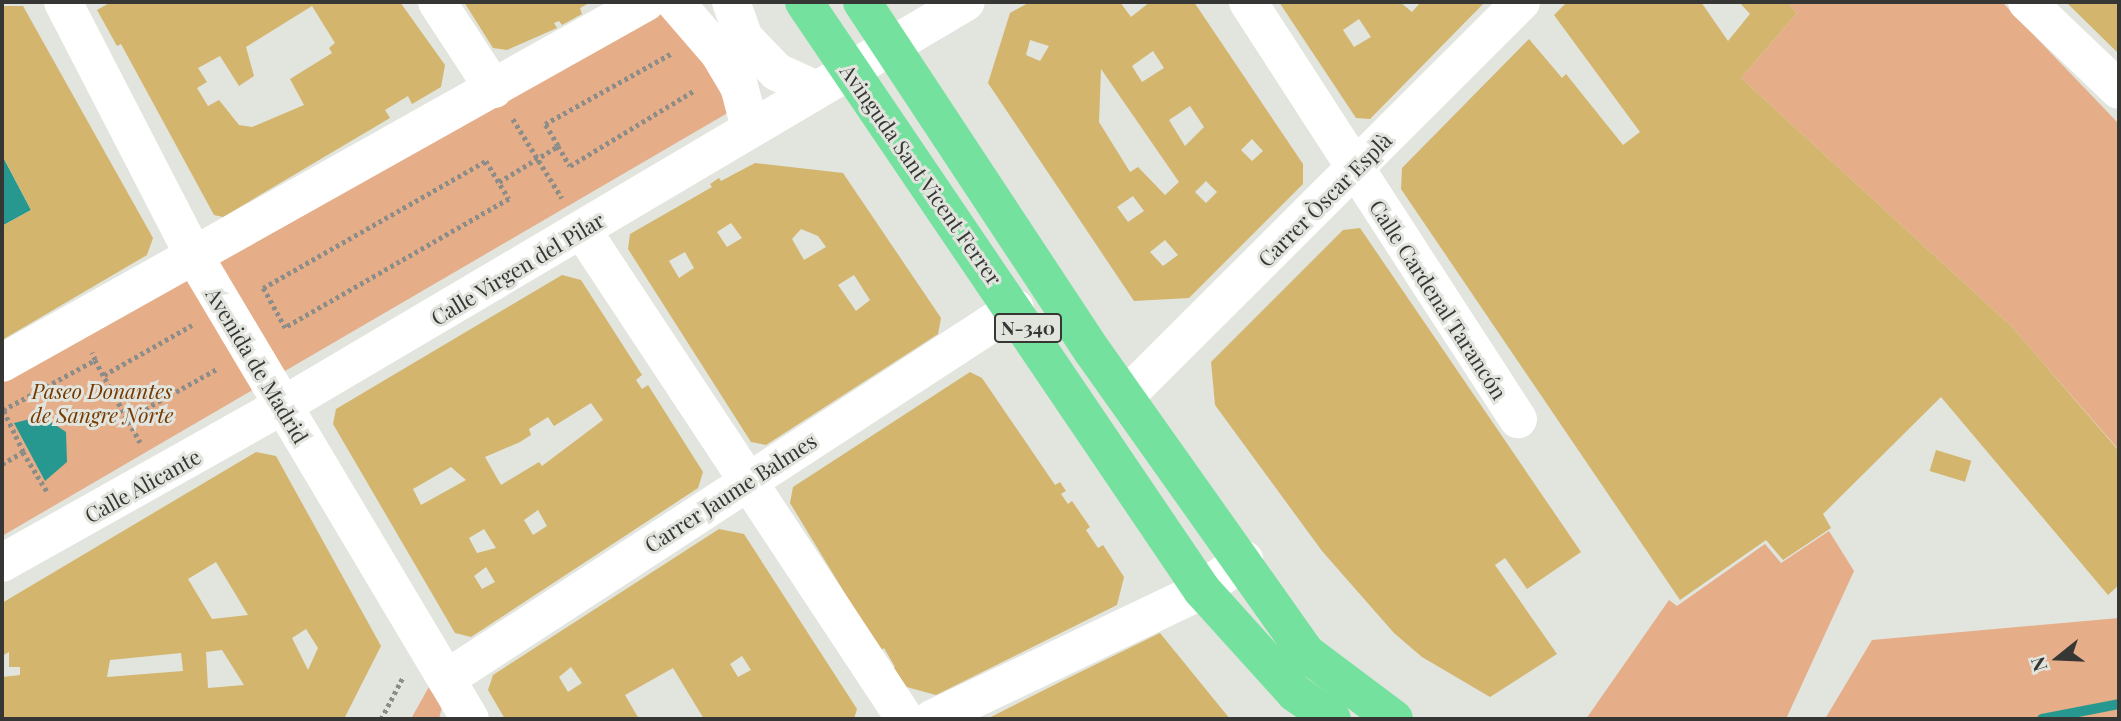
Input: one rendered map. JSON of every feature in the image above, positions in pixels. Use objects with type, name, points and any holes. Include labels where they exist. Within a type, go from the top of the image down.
[{"type":"highway","name":"Avinguda Sant Vicent Ferrer","points":[[804,2],[1015,308],[1202,590]]},
{"type":"highway","name":"Avinguda Sant Vicent Ferrer","points":[[862,2],[1126,396],[1244,560]]},
{"type":"highway","name":"N-340","points":[[1244,560],[1306,653],[1394,719]]},
{"type":"highway","name":"N-340","points":[[1202,590],[1295,693],[1332,719]]},
{"type":"street","name":"Avenida de Madrid","points":[[63,2],[193,254],[470,719]]},
{"type":"street","points":[[437,2],[494,89]]},
{"type":"street","points":[[2,363],[646,2]]},
{"type":"street","points":[[675,2],[719,52],[739,86],[750,128]]},
{"type":"street","points":[[732,2],[744,38],[776,72],[814,89]]},
{"type":"street","name":"Calle Virgen del Pilar","points":[[282,406],[582,230],[814,89],[891,46],[927,13],[966,2]]},
{"type":"street","name":"Calle Cardenal Tarancón","points":[[1248,2],[1518,419]]},
{"type":"street","name":"Carrer Òscar Esplà","points":[[1126,396],[1521,2]]},
{"type":"street","points":[[2027,2],[2119,90]]},
{"type":"street","points":[[582,230],[905,719]]},
{"type":"street","name":"Carrer Jaume Balmes","points":[[446,678],[748,479],[1015,308]]},
{"type":"street","name":"Calle Alicante","points":[[2,563],[282,406]]},
{"type":"street","points":[[932,719],[1202,590],[1244,560]]},
{"type":"path","points":[[678,62],[672,52],[545,124],[570,166],[697,92],[690,82]]},
{"type":"path","points":[[494,89],[582,230]]},
{"type":"path","points":[[499,182],[558,146]]},
{"type":"path","points":[[486,161],[499,182],[509,199],[285,328],[263,288],[486,161]]},
{"type":"path","points":[[104,375],[192,324]]},
{"type":"path","points":[[95,360],[140,442]]},
{"type":"path","points":[[127,419],[217,369]]},
{"type":"path","points":[[3,410],[23,453],[47,493]]},
{"type":"path","points":[[2,464],[23,453]]},
{"type":"green space","name":"Paseo Donantes de Sangre Norte","points":[[668,2],[731,111],[2,536],[2,382]]},
{"type":"green space","points":[[1787,2],[2002,2],[2119,124],[2118,449],[2011,326],[1741,78],[1797,13]]},
{"type":"green space","points":[[1829,531],[1854,571],[1786,719],[1586,719],[1669,600],[1677,606],[1765,544],[1781,563]]},
{"type":"green space","points":[[2119,618],[2119,719],[1825,719],[1872,640]]},
{"type":"green space","points":[[431,683],[442,707],[439,719],[411,719]]},
{"type":"water","points":[[2,155],[31,210],[2,226]]},
{"type":"water","points":[[42,416],[66,432],[67,462],[45,481],[14,423]]},
{"type":"building","points":[[111,2],[400,2],[445,65],[441,87],[412,104],[408,96],[385,110],[390,118],[223,217],[214,215],[121,44],[117,46],[97,10]],"holes":[[[312,6],[335,43],[329,48],[332,53],[290,79],[304,105],[252,127],[239,125],[219,100],[208,106],[197,88],[207,82],[198,68],[220,56],[239,86],[254,76],[246,47]]]},
{"type":"building","points":[[464,2],[591,2],[580,8],[582,14],[562,25],[559,21],[554,23],[557,28],[507,50],[493,48]]},
{"type":"building","points":[[1030,2],[1120,2],[1131,17],[1150,2],[1194,2],[1303,164],[1303,184],[1189,298],[1134,301],[988,83],[1010,13]],"holes":[[[1030,40],[1049,46],[1040,61],[1026,55]],[[1153,51],[1164,68],[1142,82],[1132,66]],[[1101,69],[1179,182],[1165,195],[1138,167],[1130,172],[1099,122]],[[1190,106],[1204,127],[1185,146],[1169,120]],[[1252,139],[1263,151],[1252,161],[1241,150]],[[1206,181],[1217,192],[1206,203],[1195,192]],[[1133,196],[1144,211],[1128,222],[1117,207]],[[1165,240],[1178,255],[1163,266],[1150,252]]]},
{"type":"building","points":[[1279,2],[1400,2],[1412,12],[1421,2],[1485,2],[1370,119],[1356,118]],"holes":[[[1359,19],[1371,37],[1354,47],[1343,30]]]},
{"type":"building","points":[[1567,2],[1701,2],[1728,41],[1750,14],[1739,2],[1787,2],[1797,13],[1741,78],[2011,326],[2119,451],[2119,585],[2108,595],[1941,397],[1823,514],[1831,528],[1783,560],[1766,540],[1680,600],[1401,189],[1402,168],[1529,39],[1562,78],[1566,74],[1623,145],[1640,132],[1554,15]]},
{"type":"building","points":[[2066,2],[2119,2],[2119,54]]},
{"type":"building","points":[[4,6],[23,6],[153,238],[147,255],[2,340],[2,226],[31,210],[2,155]]},
{"type":"building","points":[[755,163],[843,173],[941,318],[938,334],[766,445],[751,442],[628,249],[630,234],[712,187],[710,184],[719,178],[721,181]],"holes":[[[731,223],[742,238],[727,247],[717,232]],[[801,229],[818,236],[826,247],[804,260],[792,239]],[[685,252],[694,268],[679,278],[669,261]],[[854,275],[870,300],[856,311],[838,285]]]},
{"type":"building","points":[[1360,228],[1581,552],[1527,589],[1505,558],[1495,565],[1557,654],[1490,697],[1422,657],[1394,633],[1322,551],[1215,405],[1211,362],[1343,230]]},
{"type":"building","points":[[562,275],[581,280],[642,375],[636,380],[642,389],[648,385],[703,472],[698,488],[471,637],[455,633],[333,424],[336,409]],"holes":[[[591,403],[603,420],[542,466],[539,462],[501,485],[485,457],[520,442],[531,435],[529,429],[548,417],[554,426]],[[451,467],[466,480],[421,505],[413,489]],[[538,510],[547,526],[533,535],[524,520]],[[484,529],[496,548],[477,553],[469,538]],[[486,567],[495,582],[482,589],[474,576]]]},
{"type":"building","points":[[970,372],[982,378],[1055,485],[1060,482],[1066,491],[1061,494],[1068,504],[1072,501],[1090,527],[1086,530],[1098,548],[1103,545],[1124,577],[1117,605],[936,695],[903,686],[892,669],[895,667],[884,648],[880,651],[790,503],[793,487]]},
{"type":"building","points":[[1936,450],[1971,461],[1965,482],[1930,471]]},
{"type":"building","points":[[256,452],[276,456],[381,646],[344,719],[2,719],[2,677],[20,675],[20,667],[9,667],[9,652],[2,656],[2,603]],"holes":[[[216,562],[248,615],[212,619],[188,579]],[[306,629],[318,648],[308,670],[292,638]],[[222,650],[244,685],[208,688],[206,652]],[[181,653],[183,671],[107,677],[110,660]]]},
{"type":"building","points":[[719,529],[744,534],[857,709],[854,719],[704,719],[673,668],[625,695],[639,719],[505,719],[488,690],[493,675]],"holes":[[[742,656],[751,670],[738,677],[730,664]],[[571,667],[582,683],[568,692],[559,677]]]},
{"type":"building","points":[[1160,633],[1230,719],[987,719],[1064,680]]},
{"type":"waterway","points":[[2042,719],[2119,704]]}]
